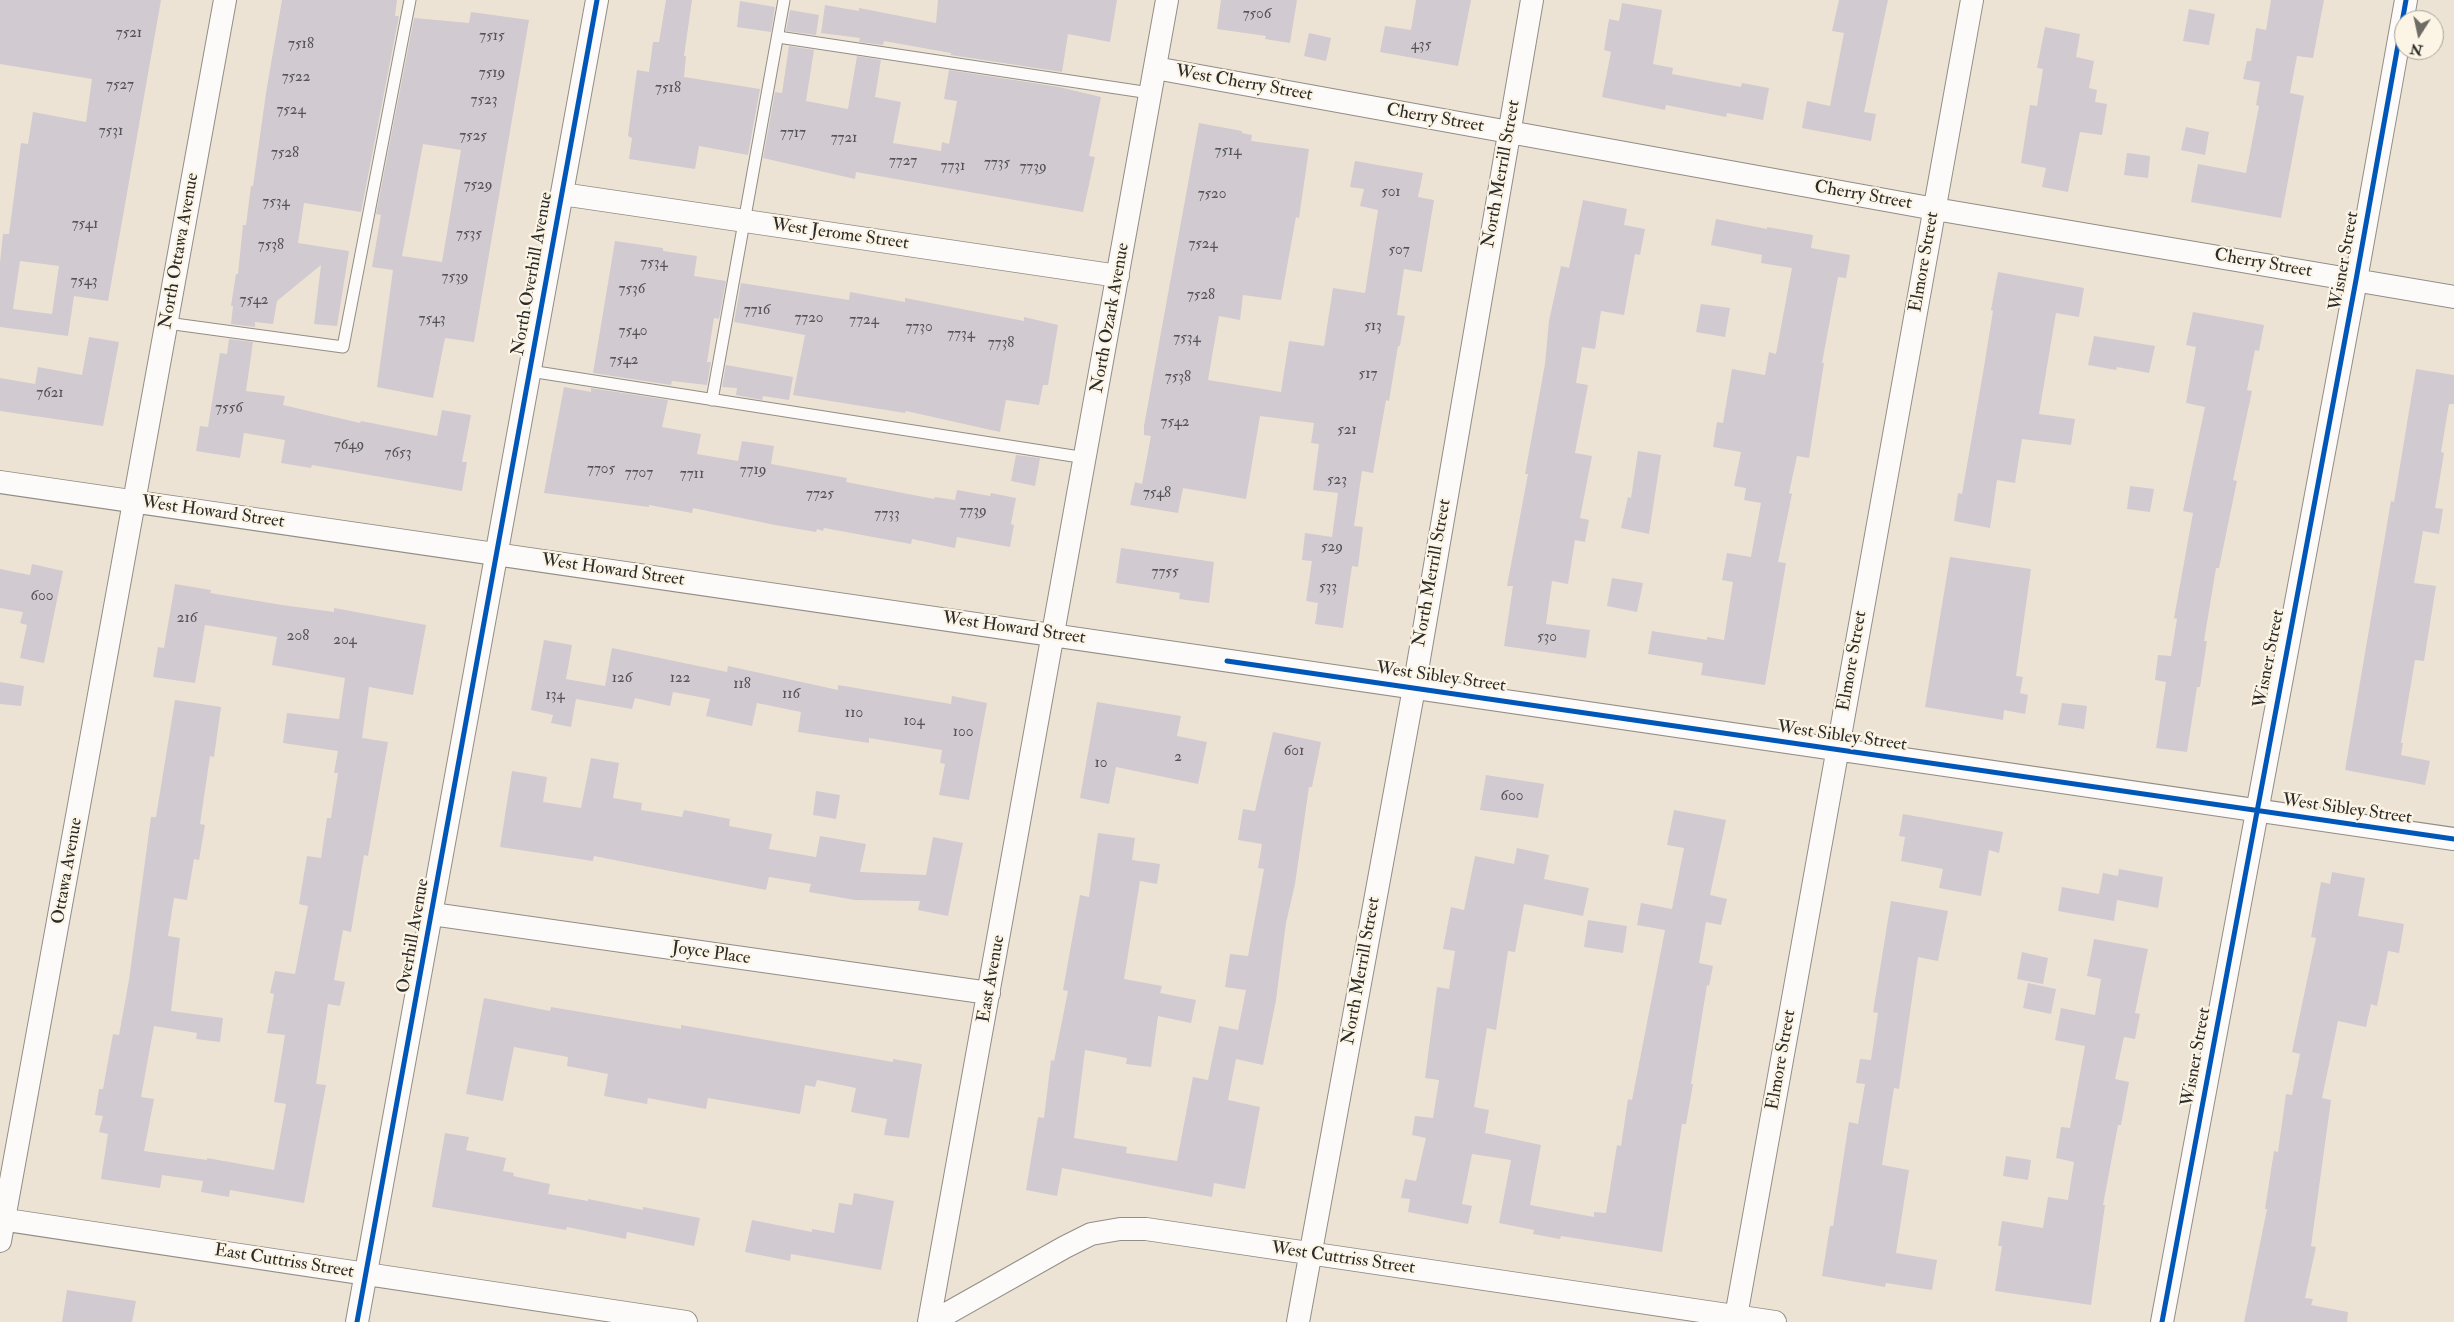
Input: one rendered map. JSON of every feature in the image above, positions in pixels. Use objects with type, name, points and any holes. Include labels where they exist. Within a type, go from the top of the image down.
[{"type":"street","name":"North Ottawa Avenue","points":[[135,501],[225,0]]},
{"type":"street","name":"North Overhill Avenue","points":[[496,554],[597,0]]},
{"type":"street","name":"North Ozark Avenue","points":[[1054,635],[1167,0]]},
{"type":"street","name":"North Merrill Street","points":[[1298,1322],[1414,688],[1532,0]]},
{"type":"street","name":"Elmore Street","points":[[1735,1319],[1972,0]]},
{"type":"street","name":"Wisner Street","points":[[2162,1322],[2356,280],[2406,0]]},
{"type":"street","name":"West Cherry Street","points":[[1155,68],[1333,100]]},
{"type":"street","name":"Cherry Street","points":[[1333,100],[1935,209],[2454,297]]},
{"type":"street","name":"West Jerome Street","points":[[562,194],[1118,276]]},
{"type":"street","name":"West Howard Street","points":[[0,482],[1226,661]]},
{"type":"street","name":"Ottawa Avenue","points":[[1,1227],[135,501]]},
{"type":"street","name":"Overhill Avenue","points":[[357,1322],[496,554]]},
{"type":"street","name":"East Avenue","points":[[930,1322],[1054,635]]},
{"type":"street","name":"West Sibley Street","points":[[1226,661],[2454,839]]},
{"type":"street","name":"Joyce Place","points":[[432,914],[989,993]]},
{"type":"street","name":"East Cuttriss Street","points":[[1,1227],[365,1274],[686,1322]]},
{"type":"street","name":"West Cuttriss Street","points":[[930,1322],[1091,1234],[1120,1229],[1146,1229],[1735,1319],[1775,1322]]},
{"type":"lane","points":[[167,323],[342,348],[410,0]]},
{"type":"lane","points":[[712,400],[784,0]]},
{"type":"lane","points":[[778,37],[1150,93]]},
{"type":"lane","points":[[530,371],[1086,458]]},
{"type":"building","points":[[0,0],[161,0],[108,301],[74,296],[68,336],[0,327],[0,263],[3,234],[9,234],[21,143],[28,144],[33,112],[86,122],[92,79],[0,64]],"holes":[[[20,261],[59,266],[52,314],[13,309]]]},
{"type":"building","points":[[282,0],[397,0],[395,16],[399,16],[361,212],[304,203],[298,243],[349,251],[337,326],[314,324],[321,265],[277,301],[273,324],[255,322],[255,327],[231,324],[233,306],[231,306],[236,274],[238,274],[243,225],[246,225],[251,186],[253,186]]},
{"type":"building","points":[[666,0],[692,0],[684,56],[686,56],[684,77],[760,89],[748,155],[699,146],[695,169],[629,159],[632,138],[628,136],[637,70],[649,72],[653,42],[659,42]]},
{"type":"building","points":[[938,0],[1117,0],[1110,42],[1068,34],[1062,72],[951,55],[951,53],[884,41],[883,45],[859,42],[860,38],[821,33],[825,5],[859,11],[859,8],[936,23]]},
{"type":"building","points":[[1221,0],[1297,0],[1290,43],[1265,39],[1266,36],[1217,29]]},
{"type":"building","points":[[1416,0],[1471,0],[1458,66],[1380,52],[1385,26],[1411,30]]},
{"type":"building","points":[[1839,0],[1888,0],[1864,112],[1876,114],[1871,141],[1802,128],[1807,101],[1830,106],[1844,33],[1832,31]]},
{"type":"building","points":[[2271,0],[2324,0],[2313,58],[2297,56],[2290,93],[2304,96],[2281,218],[2191,202],[2198,164],[2246,173],[2259,106],[2256,105],[2260,82],[2243,79],[2247,61],[2251,61],[2256,28],[2266,30]]},
{"type":"building","points":[[740,1],[775,7],[771,32],[737,27]]},
{"type":"building","points":[[1622,3],[1662,10],[1653,64],[1673,68],[1672,74],[1741,87],[1742,83],[1769,88],[1763,120],[1727,113],[1726,117],[1666,105],[1665,110],[1602,97],[1611,52],[1604,50],[1609,19],[1619,21]]},
{"type":"building","points":[[2189,9],[2215,14],[2209,45],[2183,41]]},
{"type":"building","points":[[790,10],[819,15],[816,35],[786,31]]},
{"type":"building","points":[[471,12],[529,20],[474,342],[445,338],[433,398],[377,387],[393,270],[372,267],[381,215],[376,214],[414,18],[469,23]],"holes":[[[423,144],[461,150],[442,262],[402,256]]]},
{"type":"building","points":[[2045,27],[2080,34],[2076,57],[2094,61],[2089,88],[2097,90],[2095,102],[2107,104],[2102,135],[2080,132],[2068,192],[2042,187],[2046,168],[2021,163],[2030,105],[2037,106],[2043,69],[2037,68]]},
{"type":"building","points":[[1309,33],[1331,38],[1326,61],[1304,56]]},
{"type":"building","points":[[789,46],[814,50],[806,101],[848,109],[857,56],[881,60],[875,97],[901,102],[893,143],[941,151],[942,142],[949,144],[957,101],[944,99],[949,70],[1059,87],[1101,97],[1089,156],[1095,157],[1083,212],[856,172],[855,179],[763,158],[775,92],[782,93]]},
{"type":"building","points":[[1199,123],[1242,131],[1242,133],[1252,135],[1251,141],[1309,149],[1299,218],[1296,217],[1281,300],[1243,295],[1240,320],[1219,316],[1208,380],[1281,392],[1289,341],[1324,346],[1333,288],[1365,293],[1378,210],[1360,206],[1364,189],[1350,187],[1355,161],[1423,173],[1418,197],[1434,200],[1422,272],[1404,269],[1397,315],[1405,316],[1400,346],[1398,346],[1389,401],[1386,400],[1373,473],[1362,471],[1354,526],[1363,527],[1358,567],[1352,566],[1343,628],[1315,624],[1318,603],[1306,601],[1312,561],[1302,560],[1305,533],[1332,537],[1338,493],[1313,490],[1319,444],[1311,443],[1314,423],[1260,416],[1246,499],[1183,488],[1178,513],[1130,505],[1135,482],[1142,484],[1151,436],[1144,435],[1144,426]]},
{"type":"building","points":[[2186,127],[2209,132],[2205,155],[2181,150]]},
{"type":"building","points":[[2127,153],[2150,156],[2148,178],[2124,175]]},
{"type":"building","points":[[1583,200],[1627,209],[1624,225],[1645,229],[1640,255],[1635,254],[1624,315],[1601,311],[1595,349],[1582,347],[1576,383],[1588,385],[1575,453],[1592,456],[1580,518],[1589,520],[1585,542],[1575,540],[1568,584],[1552,581],[1546,624],[1590,630],[1586,658],[1504,646],[1513,586],[1507,586],[1528,474],[1525,474],[1545,364],[1549,321],[1561,266],[1569,268]]},
{"type":"building","points":[[1716,219],[1767,229],[1767,227],[1813,235],[1811,248],[1850,255],[1846,278],[1838,277],[1822,363],[1824,363],[1809,458],[1797,456],[1789,493],[1792,494],[1778,562],[1786,563],[1765,685],[1701,675],[1703,663],[1648,654],[1652,631],[1707,640],[1707,637],[1724,640],[1733,582],[1722,580],[1727,553],[1751,557],[1761,503],[1744,500],[1746,488],[1734,486],[1741,452],[1713,447],[1717,422],[1723,423],[1732,369],[1765,375],[1769,352],[1776,354],[1792,268],[1761,263],[1762,255],[1711,245]]},
{"type":"building","points":[[615,241],[663,248],[663,251],[697,256],[694,276],[726,281],[719,319],[714,318],[707,362],[711,362],[707,385],[672,381],[671,385],[593,373]]},
{"type":"building","points":[[1998,272],[2084,288],[2079,317],[2056,313],[2039,414],[2075,419],[2071,445],[2022,439],[2015,483],[1997,480],[1990,528],[1954,521],[1958,493],[1962,494]]},
{"type":"building","points":[[741,283],[849,300],[850,292],[905,302],[905,298],[1024,321],[1024,317],[1058,325],[1048,385],[1043,385],[1039,405],[1006,400],[1000,432],[906,411],[905,413],[793,395],[805,335],[734,322]]},
{"type":"building","points":[[1701,304],[1730,308],[1725,337],[1696,332]]},
{"type":"building","points":[[2193,312],[2264,325],[2259,351],[2255,350],[2247,390],[2252,391],[2233,480],[2237,481],[2219,568],[2216,568],[2204,641],[2207,641],[2200,687],[2197,687],[2187,752],[2156,748],[2166,682],[2155,680],[2158,655],[2171,656],[2177,619],[2174,618],[2193,513],[2183,511],[2205,407],[2186,403],[2196,347],[2186,345]]},
{"type":"building","points":[[2094,336],[2155,346],[2149,373],[2117,367],[2116,370],[2088,365]]},
{"type":"building","points":[[89,337],[119,342],[103,426],[0,411],[0,378],[35,384],[38,367],[82,375]]},
{"type":"building","points":[[229,339],[253,342],[246,391],[285,396],[283,405],[360,423],[361,421],[437,436],[442,410],[471,415],[462,462],[467,462],[462,491],[312,465],[311,468],[281,463],[285,440],[244,433],[240,458],[196,451],[200,426],[208,427],[220,353],[227,354]]},
{"type":"building","points":[[726,365],[793,377],[789,400],[763,396],[762,400],[736,395],[737,388],[722,387]]},
{"type":"building","points":[[2416,369],[2454,375],[2454,404],[2449,404],[2441,452],[2444,453],[2435,508],[2443,509],[2439,534],[2423,531],[2414,583],[2436,586],[2424,661],[2415,660],[2401,743],[2403,743],[2401,755],[2430,761],[2425,785],[2345,770],[2391,501],[2394,502]]},
{"type":"building","points":[[564,387],[591,392],[591,388],[668,400],[662,427],[701,434],[697,454],[738,461],[742,441],[774,446],[771,464],[847,478],[846,482],[934,499],[935,497],[955,500],[957,490],[990,496],[991,493],[1016,498],[1011,524],[1014,525],[1010,547],[957,537],[955,548],[912,539],[911,544],[824,528],[823,531],[817,529],[816,532],[693,508],[692,513],[649,505],[649,507],[544,493]]},
{"type":"building","points":[[1638,451],[1661,455],[1649,534],[1621,528],[1628,497],[1631,498]]},
{"type":"building","points":[[1016,455],[1040,458],[1035,486],[1011,481]]},
{"type":"building","points":[[2130,486],[2154,489],[2150,512],[2127,509]]},
{"type":"building","points":[[1121,548],[1214,562],[1209,603],[1179,599],[1180,593],[1116,583]]},
{"type":"building","points":[[1950,557],[2031,569],[2016,676],[2023,677],[2020,693],[2028,695],[2025,714],[2004,710],[2003,720],[1925,707]]},
{"type":"building","points":[[32,564],[63,571],[44,663],[20,658],[27,625],[20,623],[23,612],[0,608],[0,569],[30,575]]},
{"type":"building","points":[[1612,578],[1643,583],[1637,612],[1607,606]]},
{"type":"building","points":[[175,584],[211,590],[210,593],[282,605],[334,612],[334,608],[426,625],[413,695],[369,687],[362,738],[388,742],[368,856],[364,855],[351,932],[343,930],[334,980],[345,982],[340,1006],[328,1004],[316,1084],[326,1085],[304,1203],[230,1190],[229,1197],[201,1192],[203,1181],[162,1175],[160,1188],[101,1179],[108,1134],[99,1132],[103,1116],[95,1115],[99,1089],[103,1089],[113,1034],[119,1035],[129,980],[151,817],[156,817],[175,700],[221,707],[214,757],[210,756],[200,824],[205,825],[199,860],[194,859],[187,900],[174,898],[168,936],[180,938],[171,1011],[223,1018],[220,1042],[196,1039],[197,1033],[154,1026],[141,1097],[154,1099],[144,1151],[207,1160],[207,1158],[274,1170],[286,1104],[274,1102],[285,1035],[267,1033],[274,994],[270,993],[275,971],[295,974],[308,906],[299,904],[307,856],[321,858],[327,818],[331,818],[338,773],[334,773],[338,751],[283,743],[287,713],[339,719],[345,678],[272,665],[277,637],[205,625],[195,683],[153,677],[158,647],[164,648]]},
{"type":"building","points":[[544,640],[572,645],[566,679],[605,686],[612,648],[727,672],[728,666],[838,690],[838,685],[951,704],[952,696],[987,703],[969,800],[939,795],[945,764],[940,763],[942,750],[869,738],[869,743],[798,732],[801,712],[757,703],[752,726],[706,716],[710,699],[673,692],[670,706],[635,698],[632,709],[576,699],[571,727],[551,723],[553,715],[531,710]]},
{"type":"building","points":[[0,682],[24,686],[21,706],[0,704]]},
{"type":"building","points":[[1097,702],[1181,716],[1177,736],[1207,742],[1198,784],[1116,767],[1109,804],[1080,798]]},
{"type":"building","points":[[2062,703],[2087,706],[2084,729],[2058,725]]},
{"type":"building","points":[[1273,732],[1321,742],[1312,787],[1309,787],[1295,884],[1286,923],[1276,1000],[1263,1065],[1236,1059],[1228,1100],[1260,1107],[1245,1189],[1214,1183],[1212,1197],[1062,1168],[1057,1196],[1026,1190],[1038,1117],[1044,1118],[1051,1060],[1054,1061],[1068,991],[1063,990],[1080,895],[1089,897],[1098,833],[1135,838],[1132,860],[1160,864],[1157,884],[1140,881],[1124,979],[1162,986],[1160,993],[1196,1000],[1191,1023],[1158,1016],[1151,1067],[1126,1064],[1127,1058],[1085,1050],[1074,1138],[1127,1147],[1126,1153],[1177,1161],[1193,1077],[1208,1080],[1219,1026],[1238,1030],[1246,990],[1225,987],[1230,954],[1248,956],[1264,869],[1258,868],[1262,844],[1238,840],[1243,809],[1255,811]]},
{"type":"building","points":[[591,758],[619,763],[613,798],[642,803],[641,810],[682,817],[684,810],[730,819],[729,826],[772,834],[769,849],[816,857],[820,836],[866,844],[860,872],[926,875],[933,837],[963,843],[948,916],[918,910],[920,901],[855,900],[809,892],[811,884],[769,877],[766,890],[594,856],[593,861],[500,847],[512,771],[547,777],[543,802],[581,808]]},
{"type":"building","points":[[1486,775],[1544,784],[1538,818],[1480,810]]},
{"type":"building","points":[[816,791],[840,795],[836,819],[813,815]]},
{"type":"building","points":[[1674,810],[1726,820],[1710,895],[1727,899],[1721,925],[1706,922],[1699,963],[1713,966],[1709,986],[1707,985],[1686,1124],[1682,1124],[1662,1252],[1561,1236],[1560,1239],[1533,1234],[1534,1230],[1499,1223],[1511,1160],[1472,1154],[1462,1204],[1472,1206],[1468,1224],[1408,1212],[1410,1199],[1401,1198],[1405,1179],[1416,1181],[1426,1138],[1412,1135],[1415,1116],[1433,1118],[1439,1080],[1425,1078],[1437,987],[1449,989],[1455,951],[1443,949],[1451,907],[1464,910],[1475,856],[1514,864],[1517,848],[1549,855],[1544,879],[1589,888],[1583,916],[1524,904],[1515,952],[1508,951],[1496,1030],[1487,1028],[1474,1107],[1489,1110],[1485,1133],[1541,1145],[1530,1205],[1594,1217],[1594,1212],[1606,1213],[1617,1145],[1621,1146],[1628,1099],[1632,1100],[1665,930],[1637,925],[1641,903],[1672,909],[1684,848],[1667,845]]},
{"type":"building","points":[[1903,814],[2003,832],[1999,853],[1989,850],[1981,896],[1939,888],[1943,869],[1901,861],[1905,837],[1899,836]]},
{"type":"building","points":[[2119,869],[2163,877],[2158,908],[2117,900],[2114,921],[2058,911],[2062,887],[2099,894],[2103,873],[2118,876]]},
{"type":"building","points":[[2332,872],[2365,878],[2358,916],[2404,924],[2399,953],[2388,951],[2377,1006],[2371,1004],[2366,1027],[2338,1021],[2322,1098],[2331,1100],[2311,1246],[2316,1247],[2305,1298],[2313,1299],[2311,1305],[2348,1312],[2347,1322],[2244,1322],[2267,1209],[2265,1209],[2274,1151],[2278,1152],[2286,1094],[2292,1095],[2300,1054],[2292,1052],[2316,938],[2311,937],[2321,882],[2330,884]]},
{"type":"building","points":[[1891,901],[1948,911],[1938,961],[1918,957],[1899,1089],[1894,1088],[1882,1165],[1909,1170],[1896,1253],[1937,1260],[1932,1290],[1886,1283],[1885,1287],[1822,1276],[1830,1226],[1833,1226],[1849,1122],[1858,1124],[1865,1084],[1856,1083],[1860,1059],[1871,1060],[1878,1013],[1873,1012]]},
{"type":"building","points":[[1588,920],[1627,926],[1623,953],[1584,947]]},
{"type":"building","points":[[2094,939],[2148,949],[2135,1013],[2140,1014],[2135,1039],[2124,1037],[2115,1079],[2129,1082],[2121,1125],[2118,1125],[2103,1205],[2105,1205],[2091,1305],[1995,1291],[2002,1246],[1998,1246],[2002,1221],[2043,1228],[2048,1197],[2068,1200],[2074,1162],[2056,1158],[2061,1127],[2070,1128],[2085,1046],[2055,1040],[2061,1008],[2095,1015],[2101,979],[2087,976]]},
{"type":"building","points":[[2022,952],[2048,958],[2043,984],[2017,979]]},
{"type":"building","points":[[2028,983],[2056,989],[2051,1014],[2023,1008]]},
{"type":"building","points":[[484,998],[550,1011],[551,1007],[681,1029],[681,1025],[893,1062],[893,1059],[922,1064],[909,1138],[884,1135],[887,1119],[851,1112],[856,1088],[817,1080],[815,1087],[805,1085],[800,1114],[708,1098],[706,1109],[648,1098],[647,1104],[604,1096],[608,1074],[567,1066],[568,1057],[514,1047],[503,1101],[466,1094]]},
{"type":"building","points":[[445,1133],[469,1137],[466,1150],[506,1158],[503,1171],[514,1173],[513,1176],[550,1184],[548,1194],[588,1201],[588,1199],[643,1210],[643,1207],[700,1218],[694,1246],[627,1232],[626,1239],[567,1227],[566,1230],[432,1207]]},
{"type":"building","points":[[2006,1156],[2031,1160],[2028,1180],[2003,1176]]},
{"type":"building","points":[[854,1193],[894,1201],[881,1270],[791,1254],[790,1261],[745,1252],[752,1220],[812,1232],[812,1229],[834,1233],[839,1203],[852,1205]]},
{"type":"building","points":[[67,1290],[136,1301],[132,1322],[62,1322]]},
{"type":"cycle path","points":[[357,1322],[597,0]]},
{"type":"cycle path","points":[[2162,1322],[2356,280],[2406,0]]},
{"type":"cycle path","points":[[1227,661],[2454,839]]}]
